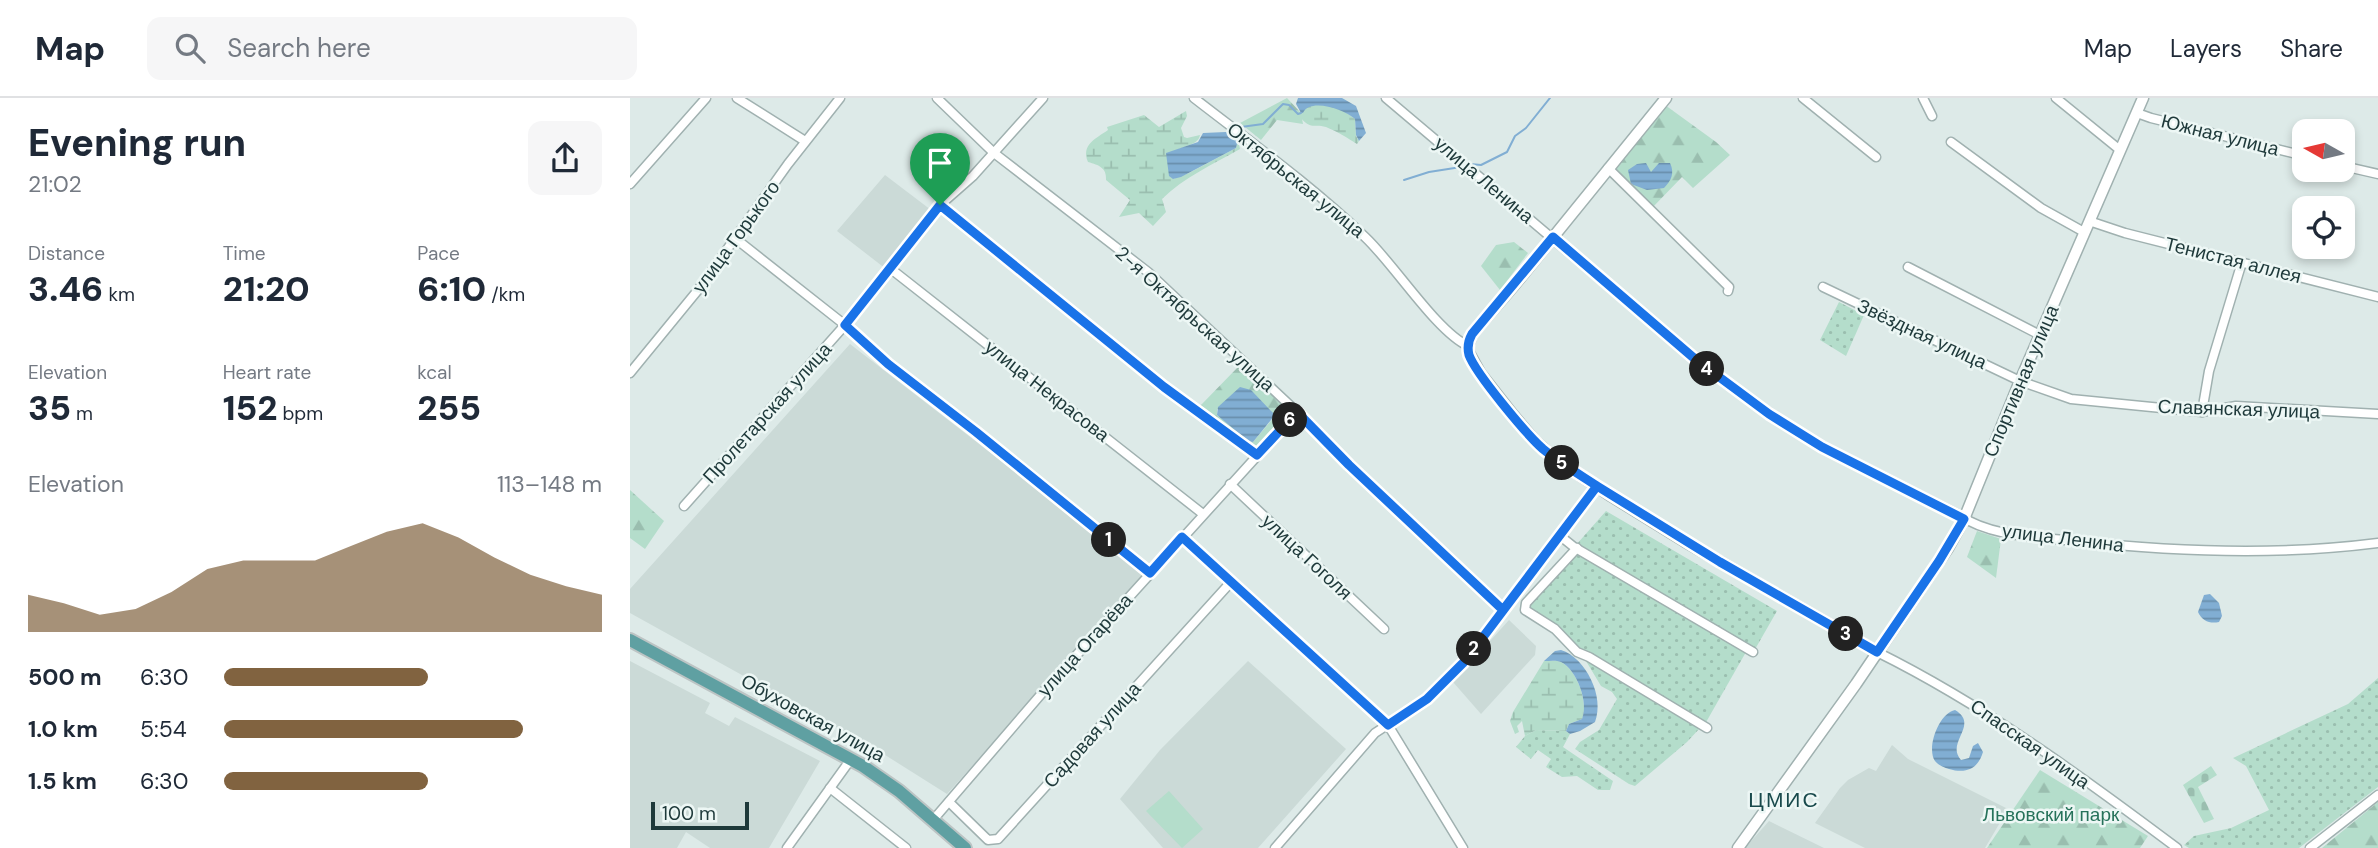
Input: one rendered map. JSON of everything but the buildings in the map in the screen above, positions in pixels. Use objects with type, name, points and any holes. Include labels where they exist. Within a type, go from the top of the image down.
[{"type":"main road","name":"Обуховская улица","points":[[630,640],[851,759],[883,779],[965,848]]},
{"type":"street","points":[[630,184],[706,98]]},
{"type":"street","points":[[737,98],[805,141]]},
{"type":"street","name":"улица Горького","points":[[630,373],[698,290],[805,141],[840,98]]},
{"type":"street","name":"2-я Октябрьская улица","points":[[937,98],[994,153],[1148,272],[1503,610]]},
{"type":"street","name":"Пролетарская улица","points":[[684,506],[845,325],[940,205],[973,176],[1043,98]]},
{"type":"street","name":"Октябрьская улица","points":[[1194,98],[1338,211],[1378,249],[1442,325],[1458,341],[1468,346],[1472,361],[1480,373],[1545,451],[1720,562],[1877,652]]},
{"type":"street","name":"улица Ленина","points":[[1386,98],[1695,359],[1769,414],[1822,447],[1964,519],[1992,530],[2024,536],[2154,548],[2287,552],[2378,543]]},
{"type":"street","points":[[1804,98],[1876,157]]},
{"type":"street","points":[[1923,98],[1932,116]]},
{"type":"street","points":[[2056,98],[2120,149]]},
{"type":"street","name":"Спортивная улица","points":[[1738,848],[1877,652],[1964,519],[2020,381],[2143,98]]},
{"type":"street","points":[[1468,346],[1477,328],[1662,100]]},
{"type":"street","name":"Южная улица","points":[[2137,113],[2292,153]]},
{"type":"street","points":[[1951,142],[2041,208],[2084,232]]},
{"type":"street","points":[[1608,168],[1729,287],[1728,291]]},
{"type":"street","points":[[2356,169],[2378,174]]},
{"type":"street","points":[[940,205],[1164,387],[1257,455]]},
{"type":"street","name":"Тенистая аллея","points":[[2089,221],[2125,233],[2378,297]]},
{"type":"street","points":[[736,239],[1150,573]]},
{"type":"street","points":[[2202,412],[2209,371],[2242,262]]},
{"type":"street","points":[[1908,267],[2040,335]]},
{"type":"street","name":"улица Некрасова","points":[[891,269],[1203,514]]},
{"type":"street","name":"Звёздная улица","points":[[1823,287],[2020,381]]},
{"type":"street","name":"Славянская улица","points":[[2020,381],[2071,399],[2202,412],[2236,406],[2378,414]]},
{"type":"street","name":"улица Огарёва","points":[[933,820],[1043,692],[1297,412]]},
{"type":"street","name":"улица Гоголя","points":[[1230,484],[1384,629]]},
{"type":"street","points":[[1275,848],[1367,742],[1427,699],[1449,678],[1597,486]]},
{"type":"street","points":[[1559,536],[1753,652]]},
{"type":"street","points":[[1182,537],[1388,725],[1463,848]]},
{"type":"street","points":[[1577,548],[1526,603],[1525,610],[1555,629],[1577,652],[1707,728]]},
{"type":"street","name":"Садовая улица","points":[[949,803],[988,841],[998,839],[1231,582]]},
{"type":"street","name":"Спасская улица","points":[[1877,652],[1938,683],[1997,719],[2177,848]]},
{"type":"street","points":[[787,848],[851,759]]},
{"type":"street","points":[[830,788],[906,848]]},
{"type":"street","points":[[2310,848],[2378,795]]},
{"type":"shaded area","points":[[885,175],[931,210],[886,269],[837,231]]},
{"type":"shaded area","points":[[850,344],[1146,573],[947,794],[874,748],[630,613],[630,589]]},
{"type":"shaded area","points":[[1509,620],[1536,646],[1535,655],[1481,714],[1453,682]]},
{"type":"shaded area","points":[[630,661],[710,703],[705,713],[729,726],[735,717],[820,761],[769,848],[710,848],[686,832],[677,848],[630,848]]},
{"type":"shaded area","points":[[1248,661],[1346,749],[1258,848],[1163,848],[1120,799],[1160,750]]},
{"type":"shaded area","points":[[1892,745],[1908,759],[2008,809],[1985,848],[1865,848],[1815,823],[1848,780],[1869,768],[1876,771]]},
{"type":"shaded area","name":"ЦМИС","points":[[1769,821],[1824,848],[1745,848]]},
{"type":"green space","points":[[1287,98],[1301,113],[1303,124],[1277,120],[1261,140],[1240,123]]},
{"type":"green space","points":[[1314,99],[1338,106],[1355,119],[1359,141],[1357,144],[1330,129],[1310,125],[1300,117],[1305,105]]},
{"type":"green space","points":[[1665,105],[1730,155],[1693,188],[1682,177],[1652,208],[1613,169]]},
{"type":"green space","points":[[1186,111],[1187,116],[1181,128],[1184,137],[1200,135],[1194,143],[1177,150],[1173,179],[1236,148],[1238,140],[1240,149],[1171,191],[1162,199],[1166,212],[1153,226],[1139,213],[1119,217],[1130,200],[1106,180],[1102,168],[1088,162],[1088,147],[1108,130],[1107,127],[1144,115],[1159,127]]},
{"type":"green space","points":[[1514,242],[1528,253],[1500,290],[1481,266],[1496,245]]},
{"type":"green space","points":[[1839,302],[1864,315],[1846,356],[1820,340]]},
{"type":"green space","points":[[1238,367],[1290,410],[1289,416],[1256,448],[1247,445],[1201,405]],"holes":[[[1217,409],[1275,416],[1253,442],[1217,415]]]},
{"type":"green space","points":[[630,490],[664,521],[645,549],[630,538]]},
{"type":"green space","points":[[1606,511],[1777,611],[1754,651],[1576,545]]},
{"type":"green space","points":[[1977,531],[2001,539],[1996,578],[1967,557]]},
{"type":"green space","points":[[1577,551],[1746,652],[1705,724],[1577,646],[1529,611],[1528,604]]},
{"type":"green space","points":[[1587,659],[1700,728],[1635,786],[1575,749],[1580,742],[1599,730],[1617,699],[1612,692],[1601,686]]},
{"type":"green space","points":[[1544,661],[1561,662],[1577,679],[1584,704],[1582,719],[1569,724],[1566,731],[1536,730],[1525,736],[1522,721],[1517,726],[1519,732],[1515,734],[1510,721],[1513,712]]},
{"type":"green space","points":[[2378,678],[2378,787],[2299,848],[2189,848],[2184,845],[2194,836],[2231,828],[2269,810],[2246,766],[2233,758],[2348,704]]},
{"type":"green space","points":[[1536,730],[1566,731],[1570,734],[1563,747],[1613,781],[1610,790],[1598,790],[1577,776],[1562,777],[1546,767],[1551,759],[1538,750],[1531,759],[1516,747],[1525,736]]},
{"type":"green space","points":[[2211,766],[2217,775],[2198,787],[2214,819],[2204,823],[2183,785]]},
{"type":"green space","name":"Львовский парк","points":[[2040,770],[2148,836],[2140,848],[1987,848]]},
{"type":"green space","points":[[1169,791],[1203,829],[1182,848],[1146,811]]},
{"type":"green space","points":[[2378,802],[2378,848],[2322,848]]},
{"type":"water","points":[[1298,98],[1342,98],[1356,106],[1366,133],[1359,141],[1355,119],[1335,108],[1312,106],[1301,113],[1296,104]]},
{"type":"water","points":[[1226,132],[1238,140],[1236,148],[1181,177],[1173,179],[1169,176],[1166,153],[1198,142],[1203,133]]},
{"type":"water","points":[[1646,163],[1651,172],[1659,163],[1670,163],[1672,177],[1664,188],[1647,190],[1631,184],[1628,170],[1637,164]]},
{"type":"water","points":[[1240,387],[1251,390],[1275,415],[1253,442],[1248,441],[1217,415],[1218,407]]},
{"type":"water","points":[[2210,594],[2219,603],[2222,616],[2219,622],[2207,621],[2198,612],[2204,595]]},
{"type":"water","points":[[1561,650],[1570,654],[1585,670],[1595,690],[1597,701],[1595,722],[1570,734],[1566,731],[1569,724],[1582,719],[1584,712],[1583,696],[1577,679],[1567,666],[1559,661],[1544,661],[1555,651]]},
{"type":"water","points":[[1955,710],[1964,722],[1957,747],[1961,760],[1969,758],[1973,746],[1978,743],[1983,752],[1978,763],[1966,770],[1944,767],[1936,762],[1933,755],[1933,740],[1939,724]]},
{"type":"waterway","points":[[1470,164],[1481,165],[1507,152],[1515,136],[1526,128],[1550,98]]},
{"type":"waterway","points":[[1241,127],[1263,124],[1283,104],[1289,105],[1298,114],[1301,113]]},
{"type":"waterway","points":[[1404,180],[1429,172],[1461,167]]},
{"type":"district","name":"ЦМИС","points":[[1784,800]]},
{"type":"route","points":[[940,205],[845,325],[888,364],[1150,573],[1182,537],[1388,725],[1427,699],[1463,663],[1597,486],[1720,562],[1877,652],[1948,548],[1964,519],[1822,447],[1769,414],[1730,387],[1647,320],[1553,237],[1472,334],[1469,353],[1480,373],[1534,440],[1545,451],[1597,486],[1503,610],[1349,465],[1297,412],[1257,455],[1164,387],[940,205]]}]
